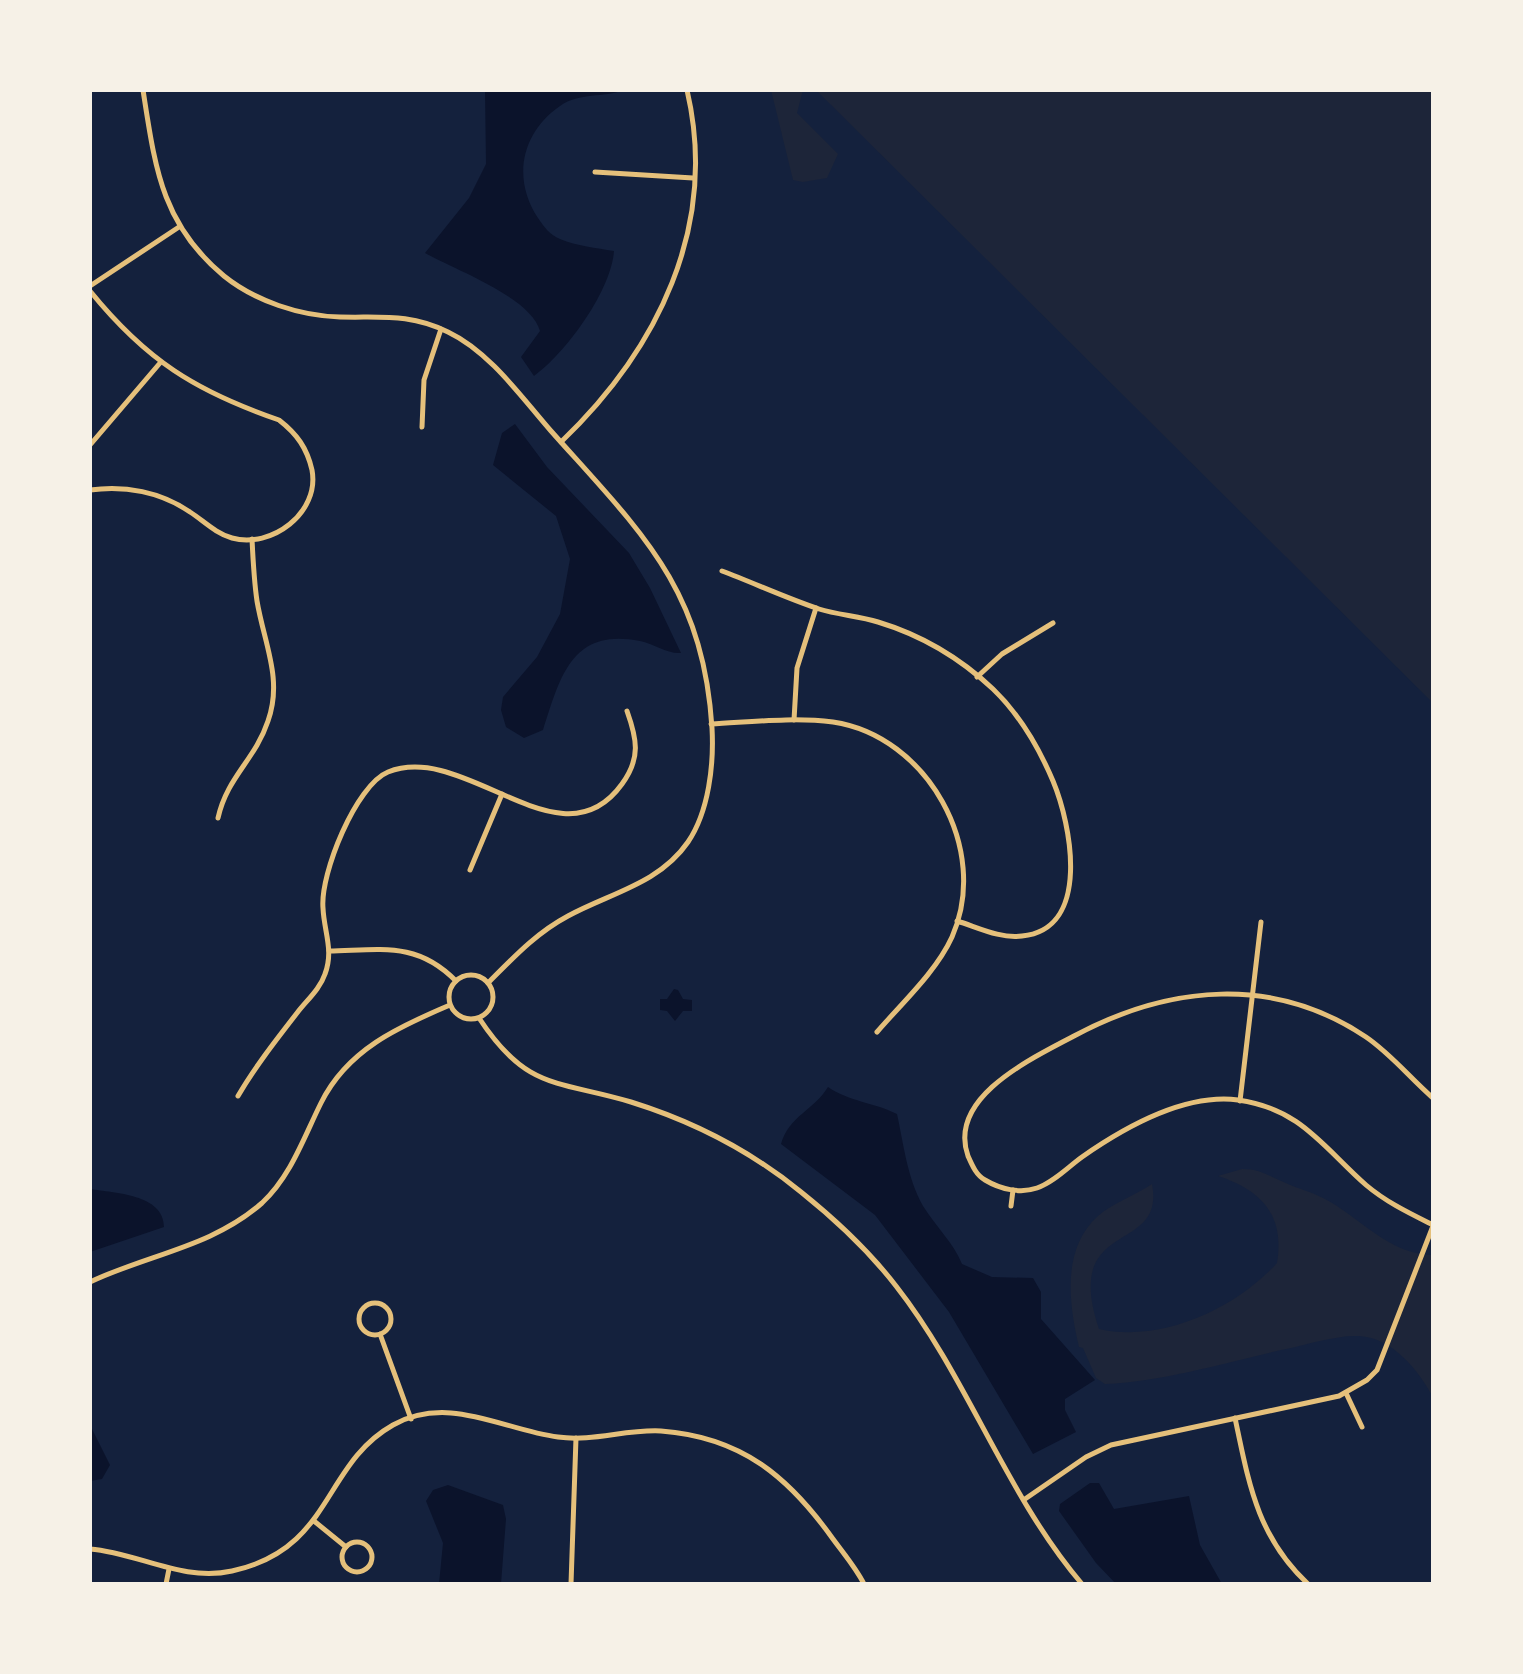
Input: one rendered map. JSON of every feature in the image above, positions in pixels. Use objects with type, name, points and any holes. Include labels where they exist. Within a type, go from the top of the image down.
[{"type":"street","points":[[143,90],[158,181],[179,227],[199,252],[228,279],[292,310],[341,317],[400,317],[441,329],[481,356],[561,442],[661,558],[676,585],[702,652],[711,724],[711,771],[696,830],[677,857],[637,885],[568,916],[537,935],[488,983]]},
{"type":"street","points":[[561,442],[611,392],[644,345],[662,310],[684,242],[693,178],[687,90]]},
{"type":"street","points":[[595,172],[693,178]]},
{"type":"street","points":[[90,490],[143,491],[189,511],[230,537],[252,539],[278,532],[301,512],[313,479],[301,440],[279,420],[201,389],[160,363],[117,324],[90,288],[179,227]]},
{"type":"street","points":[[422,427],[424,380],[441,329]]},
{"type":"street","points":[[90,445],[160,363]]},
{"type":"street","points":[[218,818],[223,793],[252,755],[268,723],[276,694],[274,664],[257,599],[252,539]]},
{"type":"street","points":[[722,571],[816,608],[877,622],[936,645],[993,690],[1027,730],[1054,782],[1067,824],[1071,878],[1061,913],[1037,932],[1022,936],[999,935],[957,921]]},
{"type":"street","points":[[794,720],[797,668],[816,608]]},
{"type":"street","points":[[977,677],[1012,647],[1053,623]]},
{"type":"street","points":[[238,1096],[255,1067],[325,975],[329,951],[323,908],[326,880],[359,797],[371,784],[385,773],[414,765],[438,767],[549,812],[580,814],[603,802],[621,786],[637,753],[627,711]]},
{"type":"street","points":[[711,724],[794,720],[834,722],[858,729],[891,746],[923,773],[952,819],[961,850],[963,879],[952,937],[933,967],[877,1032]]},
{"type":"street","points":[[470,870],[502,793]]},
{"type":"street","points":[[1240,1101],[1261,922]]},
{"type":"street","points":[[329,951],[412,951],[438,963],[456,981]]},
{"type":"street","points":[[470,975],[488,983],[493,1000],[486,1014],[479,1018],[460,1017],[450,1005],[449,995],[456,981],[470,975]]},
{"type":"street","points":[[1025,1499],[1086,1457],[1111,1445],[1346,1393],[1367,1380],[1386,1354],[1433,1226],[1391,1204],[1365,1184],[1317,1135],[1292,1118],[1240,1101],[1219,1099],[1181,1106],[1115,1136],[1036,1189],[1013,1190],[980,1177],[965,1148],[964,1129],[970,1112],[982,1097],[1024,1065],[1121,1013],[1174,997],[1229,992],[1298,1004],[1340,1021],[1385,1051],[1433,1098]]},
{"type":"street","points":[[90,1282],[206,1241],[246,1215],[265,1200],[296,1159],[322,1101],[350,1063],[389,1032],[450,1005]]},
{"type":"street","points":[[479,1018],[494,1041],[530,1074],[556,1086],[631,1102],[687,1123],[758,1160],[841,1225],[897,1287],[1025,1499],[1082,1584]]},
{"type":"street","points":[[1011,1206],[1013,1190]]},
{"type":"street","points":[[372,1302],[382,1304],[390,1312],[391,1324],[380,1334],[366,1333],[359,1324],[362,1308],[372,1302]]},
{"type":"street","points":[[380,1334],[411,1419]]},
{"type":"street","points":[[1346,1393],[1362,1427]]},
{"type":"street","points":[[90,1549],[185,1573],[233,1571],[278,1553],[314,1521],[358,1454],[390,1427],[411,1419],[471,1414],[555,1437],[659,1431],[728,1445],[787,1482],[811,1509],[864,1584]]},
{"type":"street","points":[[1235,1418],[1257,1510],[1267,1535],[1289,1566],[1308,1584]]},
{"type":"street","points":[[571,1584],[576,1438]]},
{"type":"street","points":[[314,1521],[346,1547]]},
{"type":"street","points":[[358,1542],[368,1546],[373,1556],[370,1566],[356,1572],[346,1568],[342,1557],[346,1547],[358,1542]]},
{"type":"street","points":[[166,1584],[169,1569]]},
{"type":"shaded area","points":[[485,90],[624,90],[584,97],[560,106],[536,129],[529,143],[523,173],[525,188],[543,225],[553,235],[566,241],[614,251],[605,284],[585,320],[560,352],[534,376],[521,357],[540,331],[534,319],[508,296],[425,253],[469,198],[486,164]]},
{"type":"shaded area","points":[[771,90],[803,90],[797,113],[838,154],[827,178],[803,182],[793,180]]},
{"type":"shaded area","points":[[816,90],[1433,90],[1433,703]]},
{"type":"shaded area","points":[[515,424],[547,467],[629,553],[650,588],[681,653],[640,641],[617,639],[598,642],[583,649],[563,675],[543,730],[524,738],[506,727],[501,710],[503,697],[537,657],[560,614],[570,559],[556,516],[493,465],[502,433]]},
{"type":"shaded area","points":[[674,989],[683,999],[692,1000],[692,1011],[683,1011],[675,1021],[667,1011],[660,1010],[660,999],[667,999]]},
{"type":"shaded area","points":[[828,1087],[897,1114],[913,1184],[923,1206],[962,1264],[992,1277],[1033,1278],[1041,1292],[1041,1319],[1095,1380],[1065,1399],[1065,1410],[1076,1432],[1033,1454],[949,1312],[875,1215],[781,1144],[790,1127]]},
{"type":"shaded area","points":[[1242,1169],[1261,1172],[1319,1196],[1402,1249],[1433,1255],[1433,1397],[1403,1357],[1383,1343],[1359,1336],[1323,1340],[1151,1379],[1105,1384],[1096,1378],[1083,1348],[1079,1347],[1071,1296],[1073,1261],[1086,1229],[1104,1211],[1152,1184],[1152,1206],[1144,1221],[1103,1252],[1093,1269],[1091,1293],[1099,1329],[1147,1331],[1196,1318],[1240,1295],[1277,1263],[1277,1231],[1267,1207],[1246,1189],[1218,1176]]},
{"type":"shaded area","points":[[90,1189],[124,1194],[147,1202],[162,1216],[164,1227],[90,1252]]},
{"type":"shaded area","points":[[90,1425],[110,1465],[102,1479],[90,1481]]},
{"type":"shaded area","points":[[1090,1483],[1099,1483],[1114,1509],[1189,1496],[1200,1545],[1222,1584],[1116,1584],[1096,1563],[1059,1511],[1060,1504]]},
{"type":"shaded area","points":[[448,1485],[503,1505],[506,1519],[501,1584],[439,1584],[443,1543],[426,1501],[433,1490]]}]
